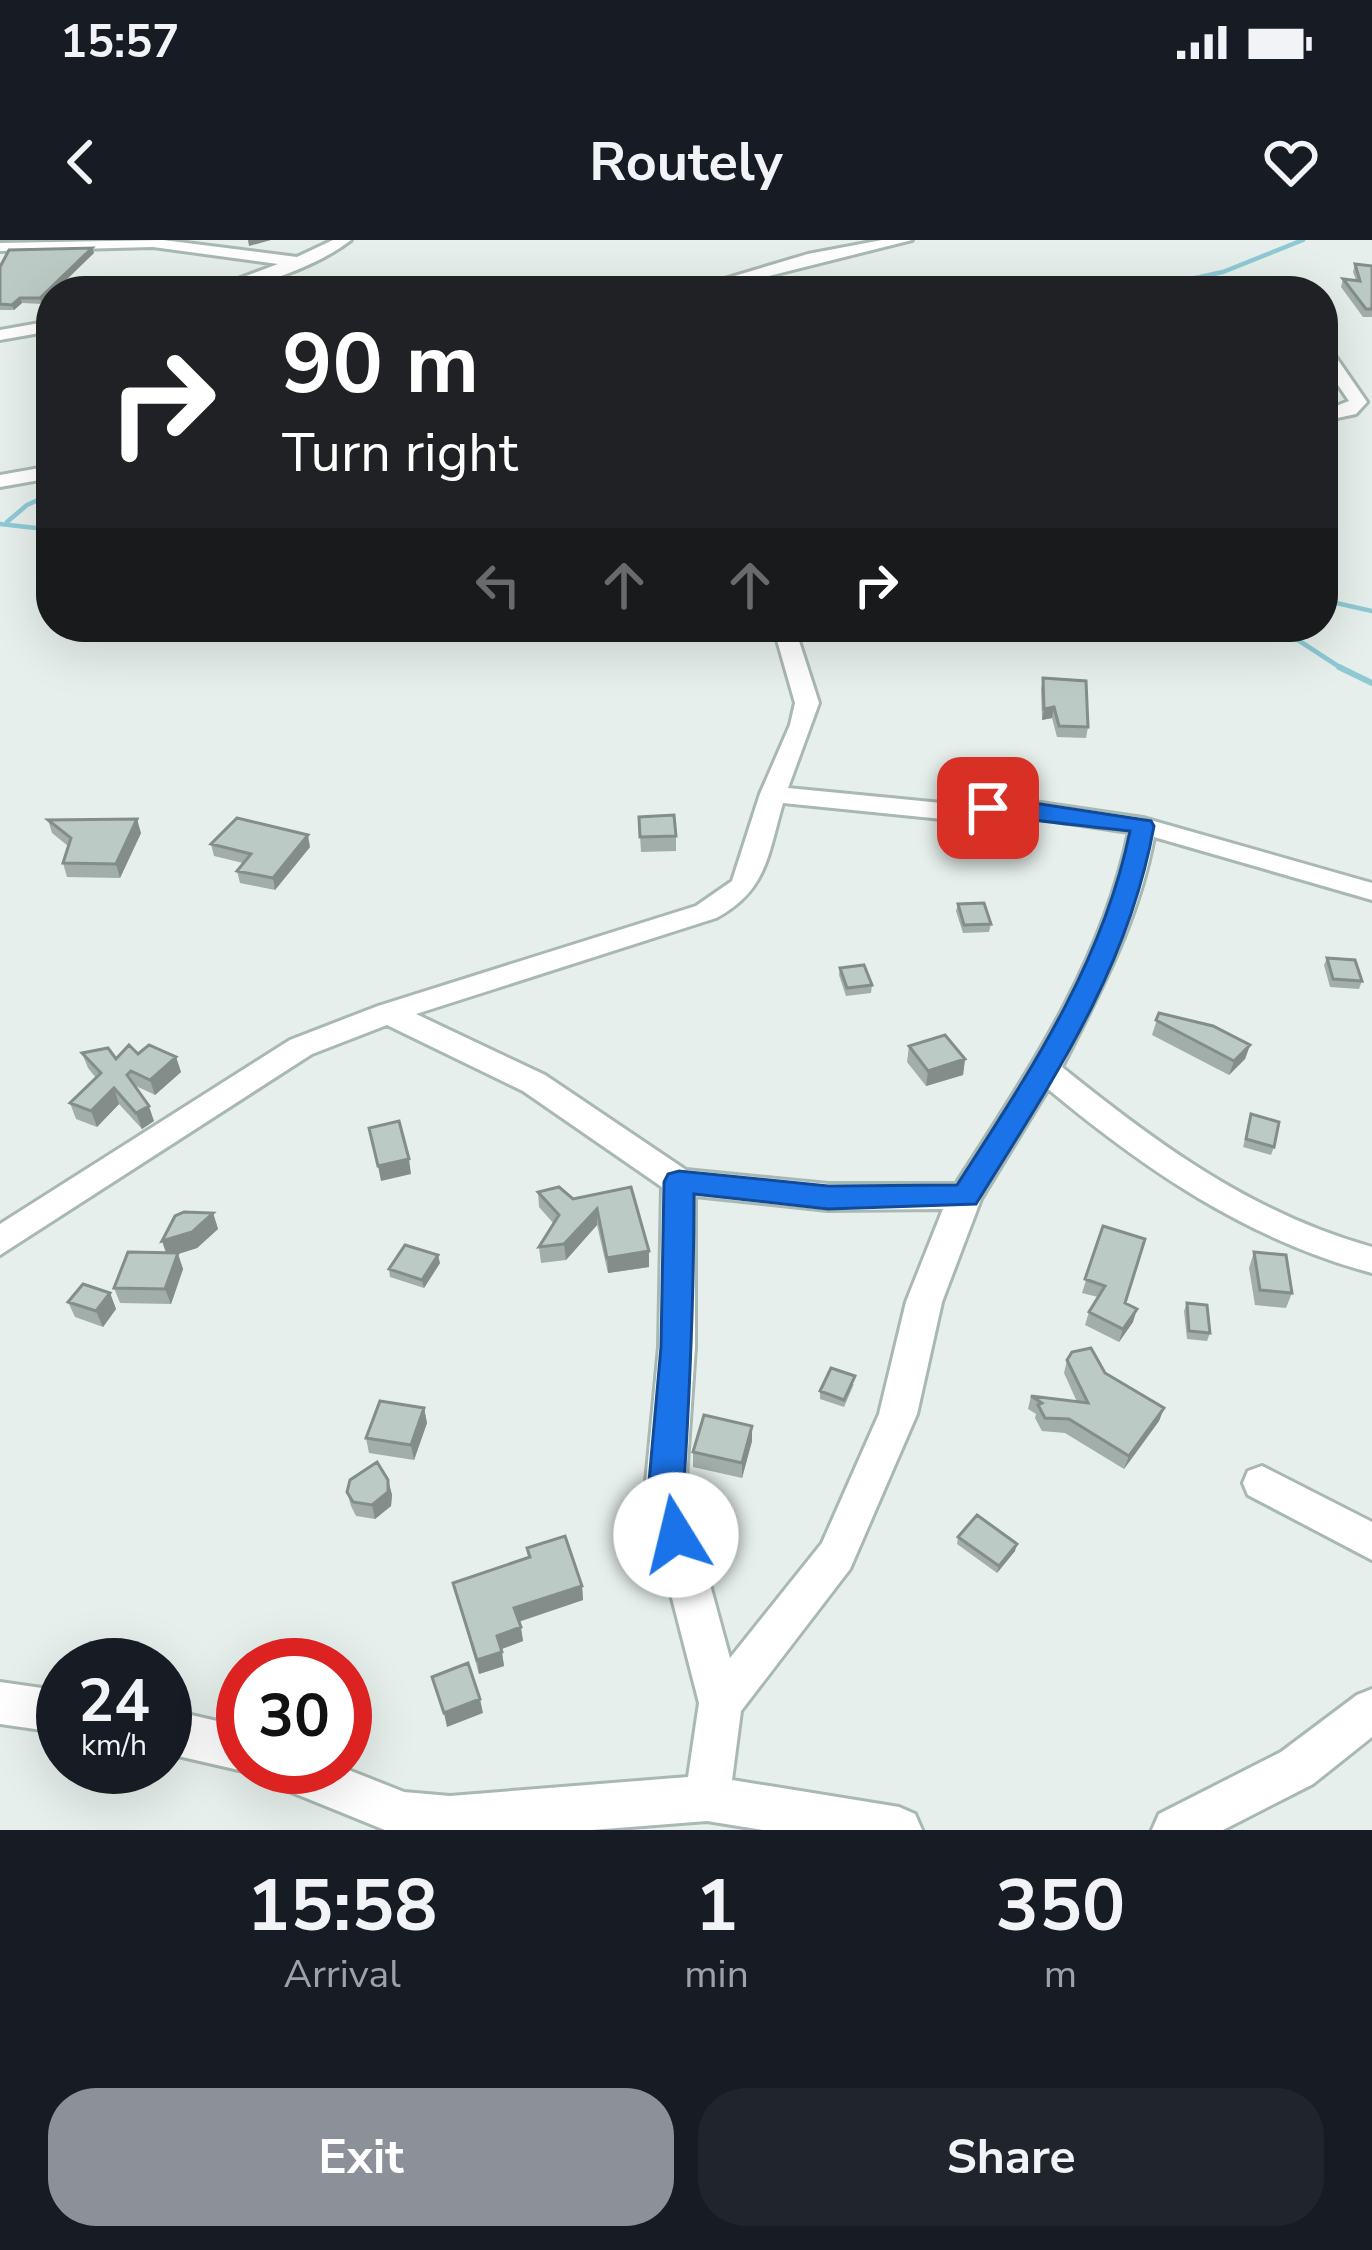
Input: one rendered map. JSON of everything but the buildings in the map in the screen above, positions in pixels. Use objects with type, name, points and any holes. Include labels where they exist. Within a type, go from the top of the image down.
[{"type":"street","points":[[257,276],[344,240]]},
{"type":"street","points":[[745,276],[813,257],[905,240]]},
{"type":"street","points":[[0,247],[156,242],[298,262]]},
{"type":"street","points":[[135,256],[156,242]]},
{"type":"street","points":[[0,335],[36,329]]},
{"type":"street","points":[[1338,371],[1358,402],[1338,412]]},
{"type":"street","points":[[1351,388],[1372,386]]},
{"type":"street","points":[[0,482],[36,475]]},
{"type":"street","points":[[0,1242],[76,1188],[301,1047],[388,1012],[731,899],[745,884],[807,703],[789,642]]},
{"type":"street","points":[[773,794],[944,812],[1014,807],[1143,826],[1372,892]]},
{"type":"street","points":[[721,1703],[836,1556],[898,1414],[924,1302],[965,1196],[1045,1070],[1111,943],[1130,892],[1143,826]]},
{"type":"street","points":[[388,1012],[534,1083],[679,1182],[809,1196],[965,1196]]},
{"type":"street","points":[[1045,1070],[1192,1185],[1278,1226],[1372,1260]]},
{"type":"street","points":[[679,1182],[677,1347],[665,1493],[721,1703],[707,1798]]},
{"type":"street","points":[[1262,1483],[1372,1542]]},
{"type":"street","points":[[0,1702],[36,1708]]},
{"type":"street","points":[[1175,1830],[1297,1768],[1372,1710]]},
{"type":"street","points":[[352,1794],[404,1815],[450,1819],[707,1798],[822,1826],[899,1830]]},
{"type":"waterway","points":[[1204,276],[1303,240]]},
{"type":"waterway","points":[[7,522],[36,501]]},
{"type":"waterway","points":[[0,524],[36,528]]},
{"type":"waterway","points":[[1338,603],[1372,611]]},
{"type":"waterway","points":[[1301,642],[1341,668]]},
{"type":"waterway","points":[[1341,668],[1372,683]]},
{"type":"waterway","points":[[1341,668],[1344,670]]},
{"type":"route","points":[[676,1535],[665,1493],[677,1347],[679,1182],[828,1197],[965,1196],[1045,1070],[1111,943],[1130,892],[1143,826],[1014,807],[988,808]]}]
